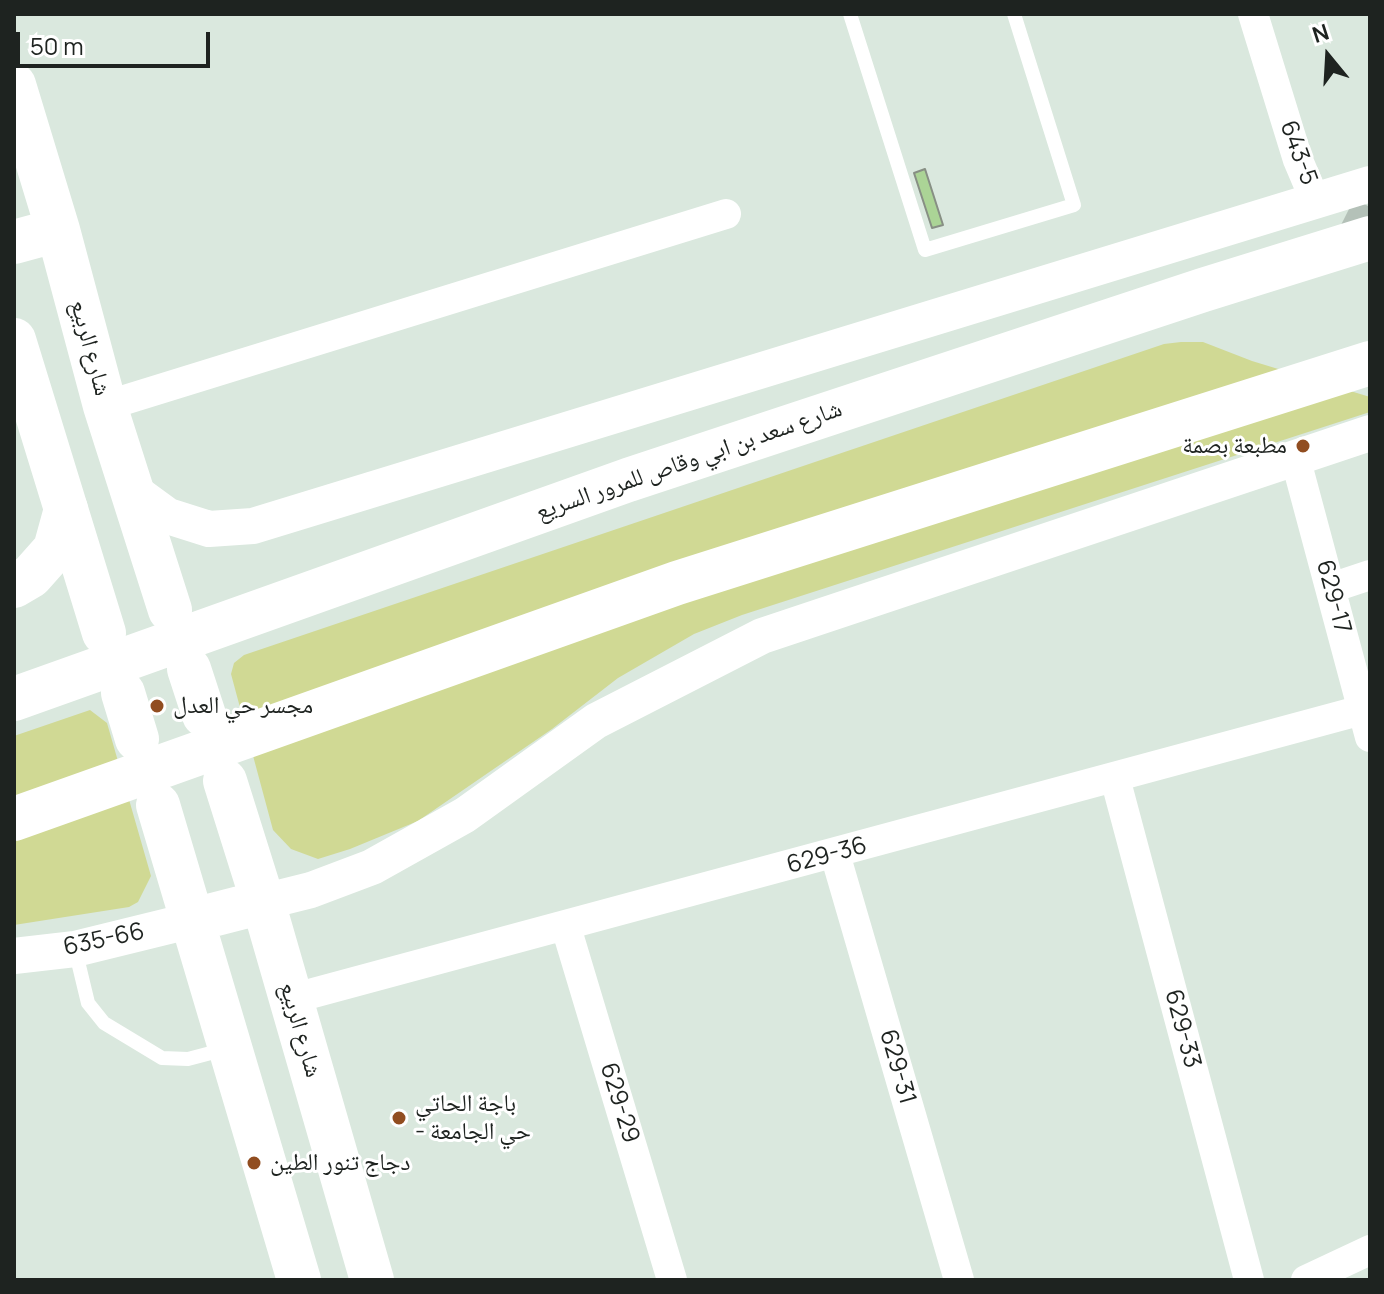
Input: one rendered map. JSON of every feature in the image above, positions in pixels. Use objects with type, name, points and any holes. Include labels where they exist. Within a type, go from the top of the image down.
[{"type":"main road","name":"شارع الربيع","points":[[14,85],[58,230],[105,406],[170,610]]},
{"type":"main road","name":"شارع سعد بن ابي وقاص للمرور السريع","points":[[14,699],[628,480],[1203,290],[1344,218]]},
{"type":"main road","points":[[14,242],[58,230]]},
{"type":"main road","points":[[14,340],[104,633]]},
{"type":"main road","points":[[14,819],[677,583],[1370,363]]},
{"type":"main road","points":[[14,586],[31,576],[55,549],[66,509]]},
{"type":"main road","points":[[189,669],[204,715]]},
{"type":"main road","points":[[123,693],[137,739]]},
{"type":"main road","name":"شارع الربيع","points":[[225,781],[372,1280]]},
{"type":"main road","points":[[158,805],[299,1280]]},
{"type":"main road","points":[[193,920],[263,902]]},
{"type":"street","name":"643-5","points":[[1253,14],[1298,160],[1344,218]]},
{"type":"street","points":[[131,489],[168,516],[195,525],[209,529],[253,526],[1344,218],[1370,184]]},
{"type":"street","points":[[105,406],[726,214]]},
{"type":"street","points":[[263,902],[311,890],[372,867],[465,815],[596,721],[762,636],[1370,433]]},
{"type":"street","name":"629-17","points":[[1295,457],[1366,724]]},
{"type":"street","points":[[1331,588],[1370,575]]},
{"type":"street","name":"629-36","points":[[291,999],[1115,778],[1366,724]]},
{"type":"street","name":"629-33","points":[[1115,778],[1249,1280]]},
{"type":"street","name":"629-31","points":[[835,854],[959,1280]]},
{"type":"street","name":"635-66","points":[[14,956],[75,949],[193,920]]},
{"type":"street","name":"629-29","points":[[566,927],[672,1280]]},
{"type":"street","points":[[1306,1280],[1370,1250]]},
{"type":"lane","points":[[850,14],[925,250],[1074,205],[1014,14]]},
{"type":"lane","points":[[75,949],[84,992],[95,1014],[150,1053],[175,1060],[232,1048]]},
{"type":"green space","points":[[1203,342],[1252,361],[1370,397],[1370,412],[742,615],[694,634],[618,678],[552,729],[418,821],[350,849],[318,859],[291,849],[273,830],[231,674],[234,663],[244,655],[1164,344]]},
{"type":"green space","points":[[90,710],[107,723],[151,876],[138,902],[129,907],[14,925],[14,736]]},
{"type":"building","points":[[925,169],[943,225],[932,228],[914,173]]},
{"type":"tunnel","points":[[1346,215],[1370,227]]},
{"type":"place","name":"مطبعة بصمة","points":[[1303,446]]},
{"type":"place","name":"مجسر حي العدل","points":[[157,706]]},
{"type":"place","name":"باجة الحاتي - حي الجامعة","points":[[399,1118]]},
{"type":"place","name":"دجاج تنور الطين","points":[[254,1163]]}]
